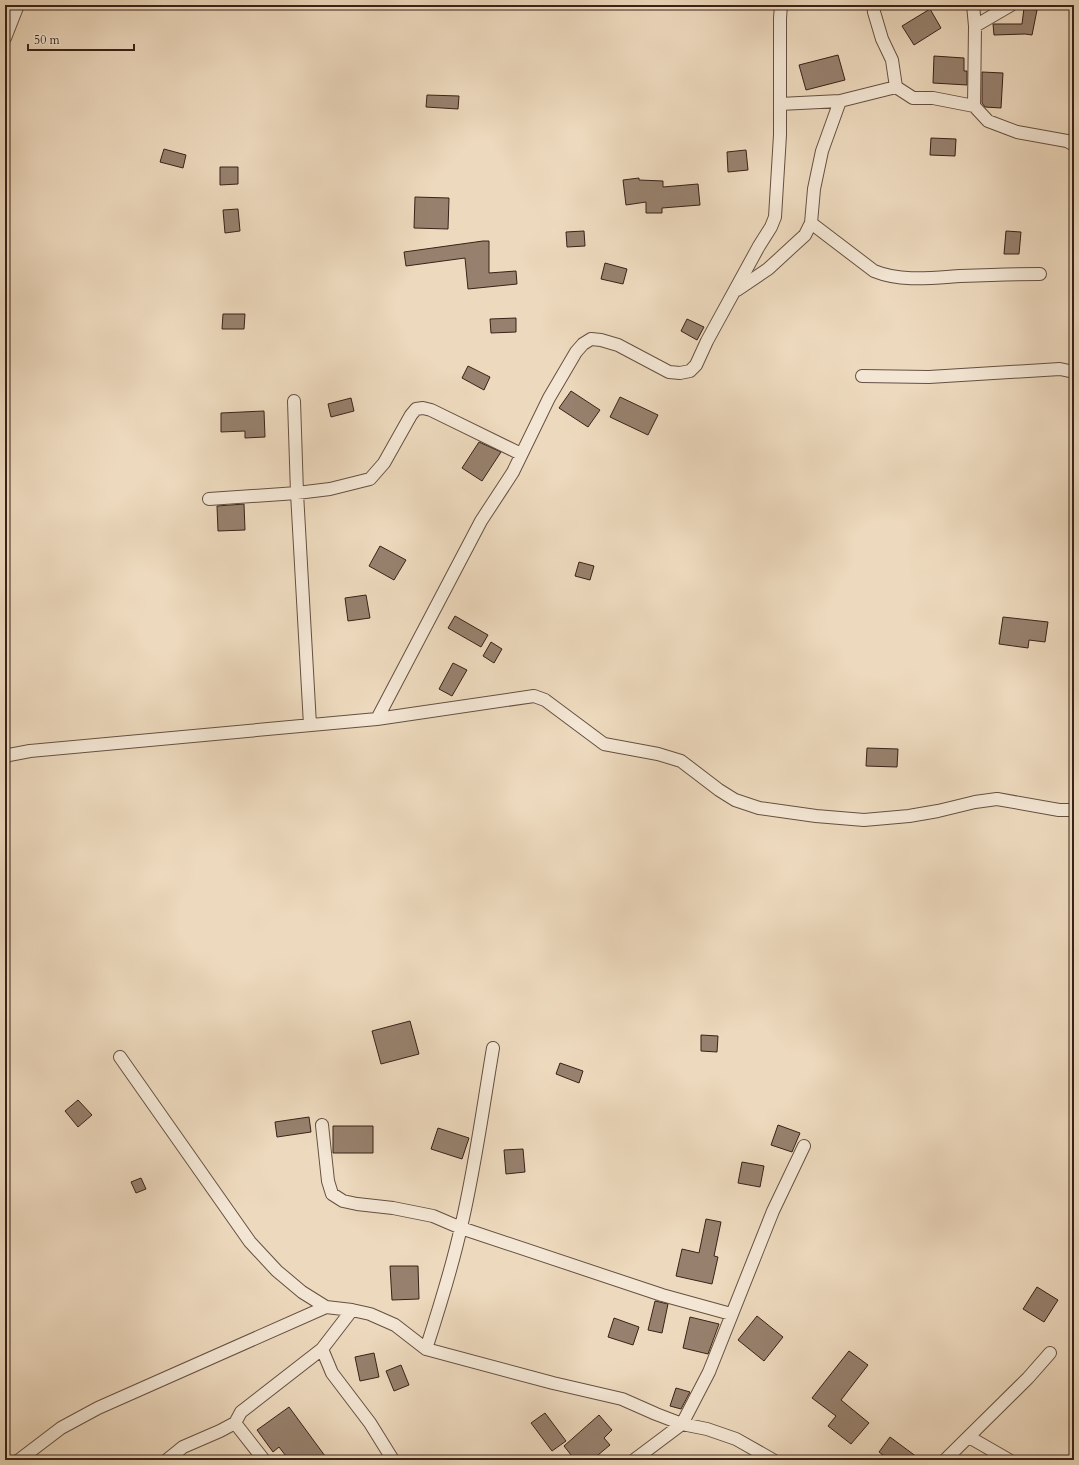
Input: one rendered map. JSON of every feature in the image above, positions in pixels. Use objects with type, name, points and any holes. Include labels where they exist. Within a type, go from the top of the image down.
[{"type":"street","points":[[5,38],[18,5]]},
{"type":"street","points":[[377,719],[481,521],[513,472],[549,398],[576,352],[583,344],[591,339],[618,345],[669,372],[680,373],[690,371],[696,364],[707,341],[771,227],[775,217],[780,135],[781,5]]},
{"type":"street","points":[[873,5],[882,39],[892,60],[896,87],[912,98],[933,98],[974,106],[988,121],[1017,132],[1067,141],[1074,145]]},
{"type":"street","points":[[973,5],[975,26],[974,106]]},
{"type":"street","points":[[975,26],[1011,5]]},
{"type":"street","points":[[780,104],[840,101],[896,87]]},
{"type":"street","points":[[735,292],[768,269],[805,235],[811,223],[813,195],[822,151],[840,101]]},
{"type":"street","points":[[811,223],[874,271],[896,278],[1040,274]]},
{"type":"street","points":[[862,376],[929,377],[1060,368],[1074,372]]},
{"type":"street","points":[[294,402],[297,493],[310,725]]},
{"type":"street","points":[[209,499],[330,490],[370,479],[384,463],[411,415],[416,409],[423,408],[430,410],[521,454]]},
{"type":"street","points":[[6,755],[30,751],[377,719],[534,696],[545,700],[604,744],[658,754],[681,761],[719,790],[735,800],[759,808],[816,816],[864,820],[909,816],[975,802],[997,799],[1059,810],[1074,810]]},
{"type":"street","points":[[426,1349],[441,1302],[461,1228],[471,1180],[493,1048]]},
{"type":"street","points":[[120,1056],[250,1242],[277,1271],[302,1292],[326,1307],[370,1314],[394,1325],[426,1349],[552,1383],[622,1399],[682,1424],[707,1429],[736,1439],[773,1460]]},
{"type":"street","points":[[322,1125],[328,1181],[332,1194],[343,1201],[393,1208],[433,1216],[461,1228],[662,1295],[731,1314]]},
{"type":"street","points":[[634,1460],[682,1424],[709,1372],[773,1211],[804,1146]]},
{"type":"street","points":[[19,1460],[61,1428],[98,1408],[326,1307]]},
{"type":"street","points":[[166,1460],[183,1447],[235,1423],[241,1412],[322,1349],[352,1310]]},
{"type":"street","points":[[322,1349],[332,1373],[370,1423],[393,1460]]},
{"type":"street","points":[[945,1460],[1028,1378],[1050,1353]]},
{"type":"street","points":[[235,1423],[264,1460]]},
{"type":"street","points":[[969,1437],[1009,1460]]},
{"type":"building","points":[[1024,8],[1037,10],[1032,35],[994,35],[993,24],[1022,24]]},
{"type":"building","points":[[930,9],[941,28],[914,45],[902,26]]},
{"type":"building","points":[[838,55],[845,80],[806,90],[799,65]]},
{"type":"building","points":[[934,56],[964,58],[964,71],[967,71],[967,85],[933,83]]},
{"type":"building","points":[[982,72],[1003,73],[1001,108],[985,107],[982,103]]},
{"type":"building","points":[[427,95],[459,96],[458,109],[426,107]]},
{"type":"building","points":[[931,138],[956,139],[955,156],[930,155]]},
{"type":"building","points":[[164,149],[186,155],[183,168],[160,162]]},
{"type":"building","points":[[746,150],[748,170],[728,172],[727,152]]},
{"type":"building","points":[[220,167],[238,167],[238,184],[220,185]]},
{"type":"building","points":[[639,178],[639,180],[663,181],[663,187],[698,184],[700,205],[662,208],[662,213],[646,213],[646,202],[626,205],[623,180]]},
{"type":"building","points":[[415,197],[449,198],[448,229],[414,228]]},
{"type":"building","points":[[238,209],[240,231],[225,233],[223,210]]},
{"type":"building","points":[[584,231],[585,246],[567,247],[566,232]]},
{"type":"building","points":[[1006,231],[1021,232],[1019,254],[1004,254]]},
{"type":"building","points":[[489,241],[489,273],[516,271],[517,284],[468,289],[465,258],[406,266],[404,252]]},
{"type":"building","points":[[605,263],[627,269],[623,284],[601,279]]},
{"type":"building","points":[[223,314],[245,314],[244,329],[222,329]]},
{"type":"building","points":[[516,318],[516,332],[491,333],[490,319]]},
{"type":"building","points":[[687,319],[704,327],[697,340],[681,331]]},
{"type":"building","points":[[468,366],[490,377],[484,390],[462,378]]},
{"type":"building","points":[[571,391],[600,410],[588,427],[559,408]]},
{"type":"building","points":[[620,397],[658,415],[648,435],[610,417]]},
{"type":"building","points":[[351,398],[354,411],[331,417],[328,404]]},
{"type":"building","points":[[264,411],[265,437],[245,438],[245,431],[221,432],[221,413]]},
{"type":"building","points":[[479,442],[501,452],[482,481],[462,468]]},
{"type":"building","points":[[244,504],[245,530],[218,531],[217,506]]},
{"type":"building","points":[[380,546],[406,560],[394,580],[369,566]]},
{"type":"building","points":[[579,562],[594,566],[590,580],[575,576]]},
{"type":"building","points":[[366,595],[370,618],[348,621],[345,598]]},
{"type":"building","points":[[455,616],[488,635],[481,647],[448,628]]},
{"type":"building","points":[[1003,617],[1048,622],[1045,642],[1029,640],[1028,648],[999,644]]},
{"type":"building","points":[[491,642],[502,649],[494,663],[483,656]]},
{"type":"building","points":[[453,663],[467,670],[452,696],[439,689]]},
{"type":"building","points":[[867,748],[898,749],[897,767],[866,766]]},
{"type":"building","points":[[410,1021],[419,1054],[381,1064],[372,1031]]},
{"type":"building","points":[[701,1035],[718,1036],[717,1052],[701,1051]]},
{"type":"building","points":[[560,1063],[583,1071],[579,1083],[556,1074]]},
{"type":"building","points":[[78,1100],[92,1115],[78,1127],[65,1111]]},
{"type":"building","points":[[309,1117],[311,1132],[277,1137],[275,1122]]},
{"type":"building","points":[[778,1125],[800,1133],[792,1152],[771,1145]]},
{"type":"building","points":[[333,1126],[373,1126],[373,1153],[333,1153]]},
{"type":"building","points":[[438,1128],[469,1138],[462,1159],[431,1149]]},
{"type":"building","points":[[523,1149],[525,1172],[506,1174],[504,1150]]},
{"type":"building","points":[[742,1162],[764,1166],[760,1187],[738,1183]]},
{"type":"building","points":[[141,1178],[146,1189],[136,1193],[131,1182]]},
{"type":"building","points":[[706,1219],[721,1222],[714,1256],[718,1257],[712,1284],[676,1276],[682,1249],[699,1253]]},
{"type":"building","points":[[390,1266],[418,1266],[419,1299],[392,1300]]},
{"type":"building","points":[[1037,1287],[1058,1300],[1044,1322],[1023,1309]]},
{"type":"building","points":[[655,1301],[668,1304],[662,1333],[648,1330]]},
{"type":"building","points":[[757,1316],[783,1337],[764,1361],[738,1340]]},
{"type":"building","points":[[690,1317],[719,1324],[708,1354],[683,1348]]},
{"type":"building","points":[[614,1318],[639,1327],[633,1345],[608,1337]]},
{"type":"building","points":[[849,1351],[868,1365],[841,1400],[869,1423],[851,1444],[828,1426],[836,1416],[812,1398]]},
{"type":"building","points":[[374,1353],[379,1377],[360,1381],[355,1357]]},
{"type":"building","points":[[401,1365],[409,1385],[394,1391],[386,1371]]},
{"type":"building","points":[[676,1388],[690,1392],[681,1409],[670,1406]]},
{"type":"building","points":[[289,1407],[328,1460],[289,1460],[279,1447],[273,1452],[257,1430]]},
{"type":"building","points":[[545,1413],[566,1441],[552,1451],[531,1423]]},
{"type":"building","points":[[599,1415],[612,1430],[604,1438],[610,1445],[592,1460],[575,1460],[564,1446]]},
{"type":"building","points":[[890,1437],[921,1460],[890,1460],[879,1452]]}]
